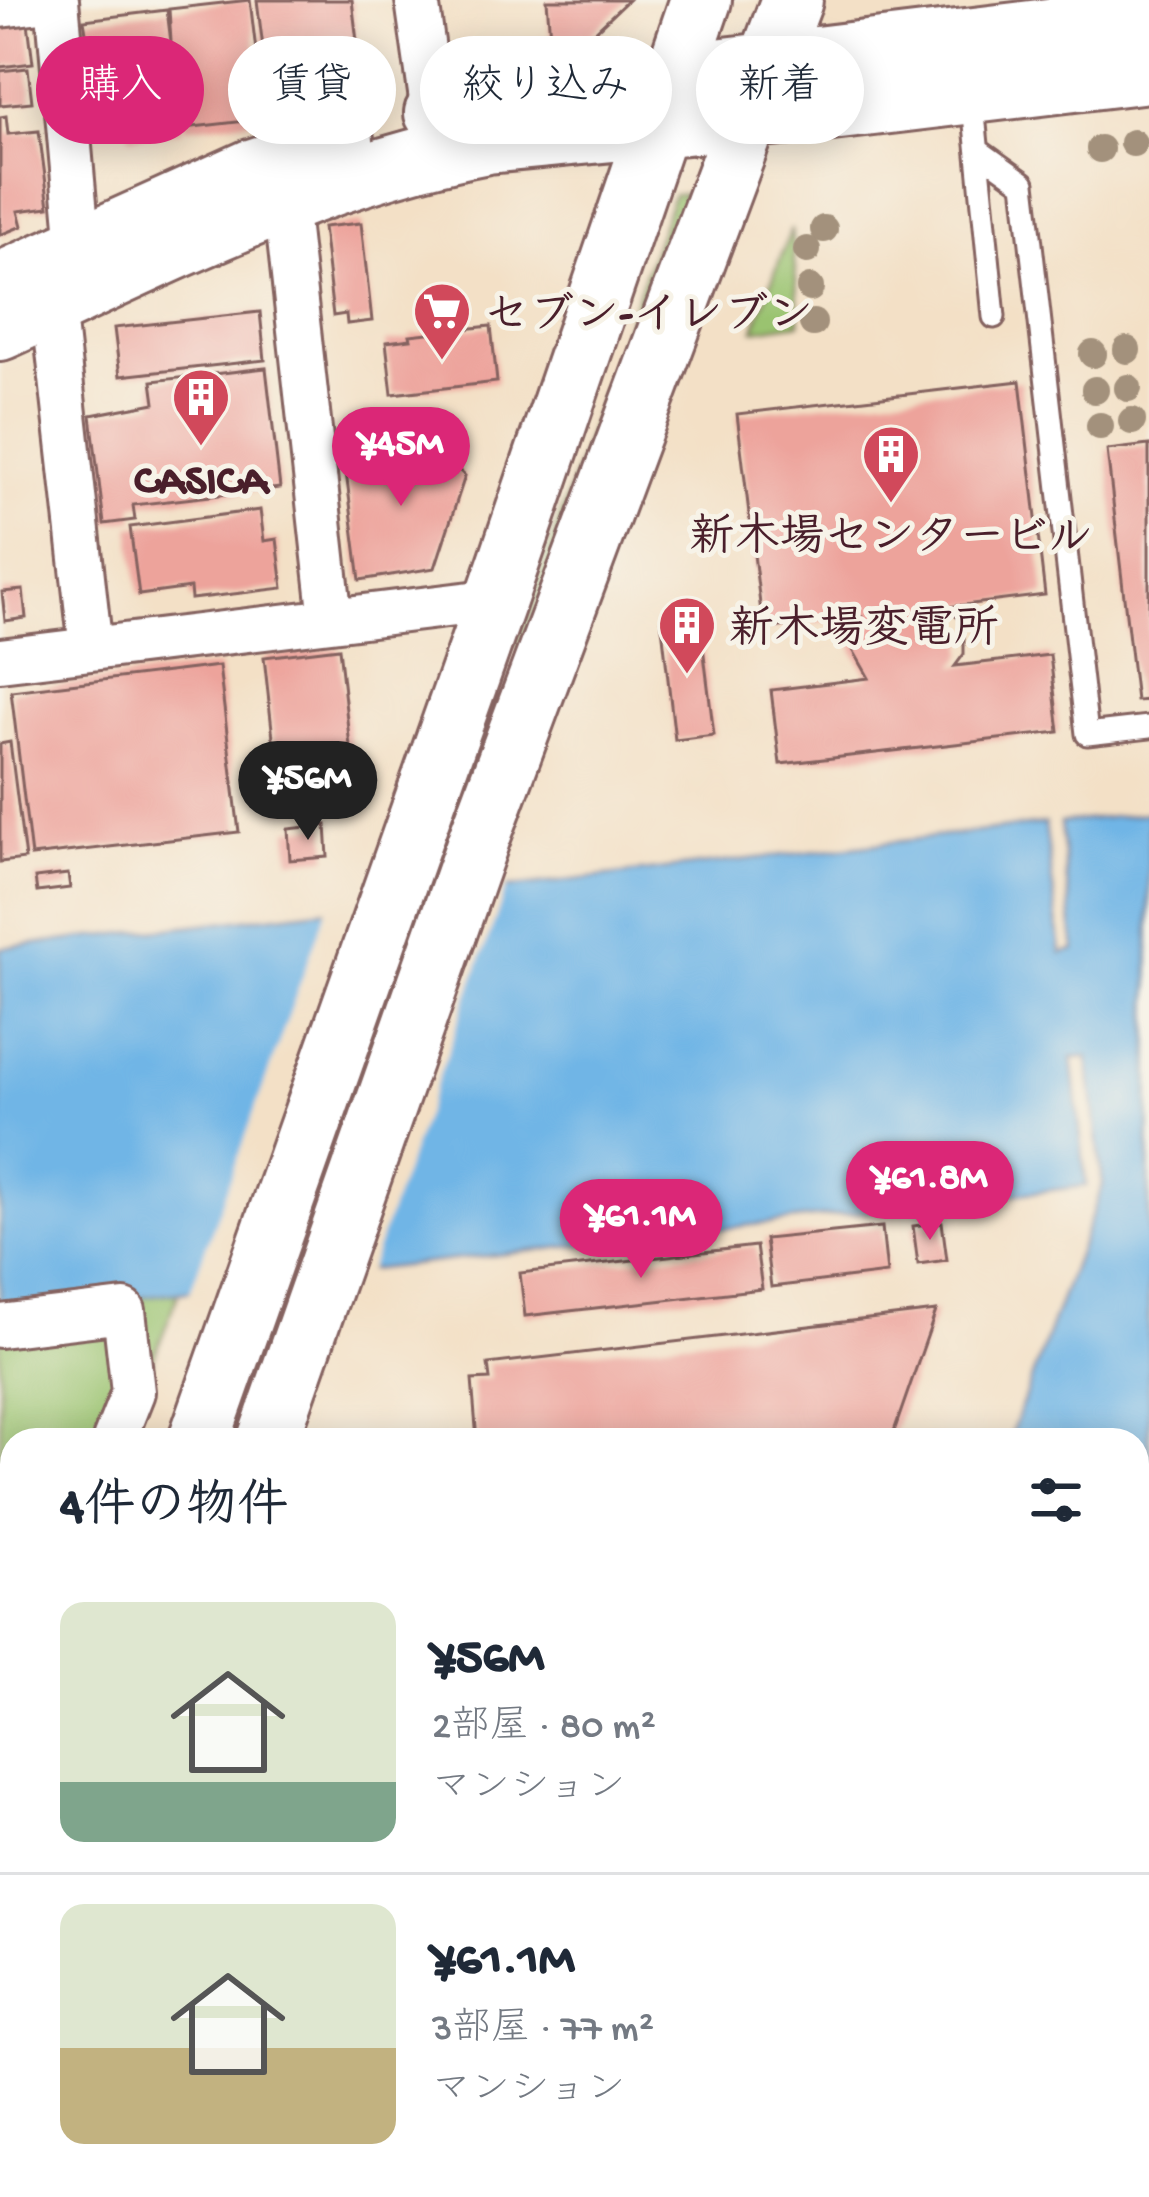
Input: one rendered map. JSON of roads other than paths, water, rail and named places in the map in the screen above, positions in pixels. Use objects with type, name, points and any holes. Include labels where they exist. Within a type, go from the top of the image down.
[{"type":"street","points":[[0,6],[53,0],[79,248]]},
{"type":"street","points":[[417,0],[422,36]]},
{"type":"street","points":[[672,82],[700,0]]},
{"type":"street","points":[[779,36],[792,0]]},
{"type":"street","points":[[1022,0],[1080,25]]},
{"type":"street","points":[[864,51],[1149,17]]},
{"type":"street","points":[[864,120],[975,122],[1149,73]]},
{"type":"street","points":[[18,306],[79,248],[251,170],[420,118]]},
{"type":"street","points":[[18,306],[350,178],[482,144]]},
{"type":"street","points":[[203,1428],[496,600],[651,144]]},
{"type":"street","points":[[272,1428],[480,836],[740,144]]},
{"type":"street","points":[[285,202],[331,620]]},
{"type":"street","points":[[18,306],[91,649]]},
{"type":"street","points":[[0,660],[496,600]]},
{"type":"street","points":[[0,1326],[124,1311],[133,1392],[120,1428]]},
{"type":"lane","points":[[975,122],[994,317]]},
{"type":"lane","points":[[975,122],[1024,183],[1087,734],[1149,728]]},
{"type":"water","points":[[1149,813],[1149,1428],[1013,1428],[1103,1185],[1088,1057],[1072,1058],[1086,1186],[0,1313],[0,948],[1045,824],[1061,953],[1075,950],[1060,823]]},
{"type":"place","name":"セブン-イレブン","points":[[442,362]]},
{"type":"place","name":"CASICA","points":[[201,448]]},
{"type":"place","name":"新木場センタービル","points":[[891,505]]},
{"type":"place","name":"新木場変電所","points":[[687,676]]}]
